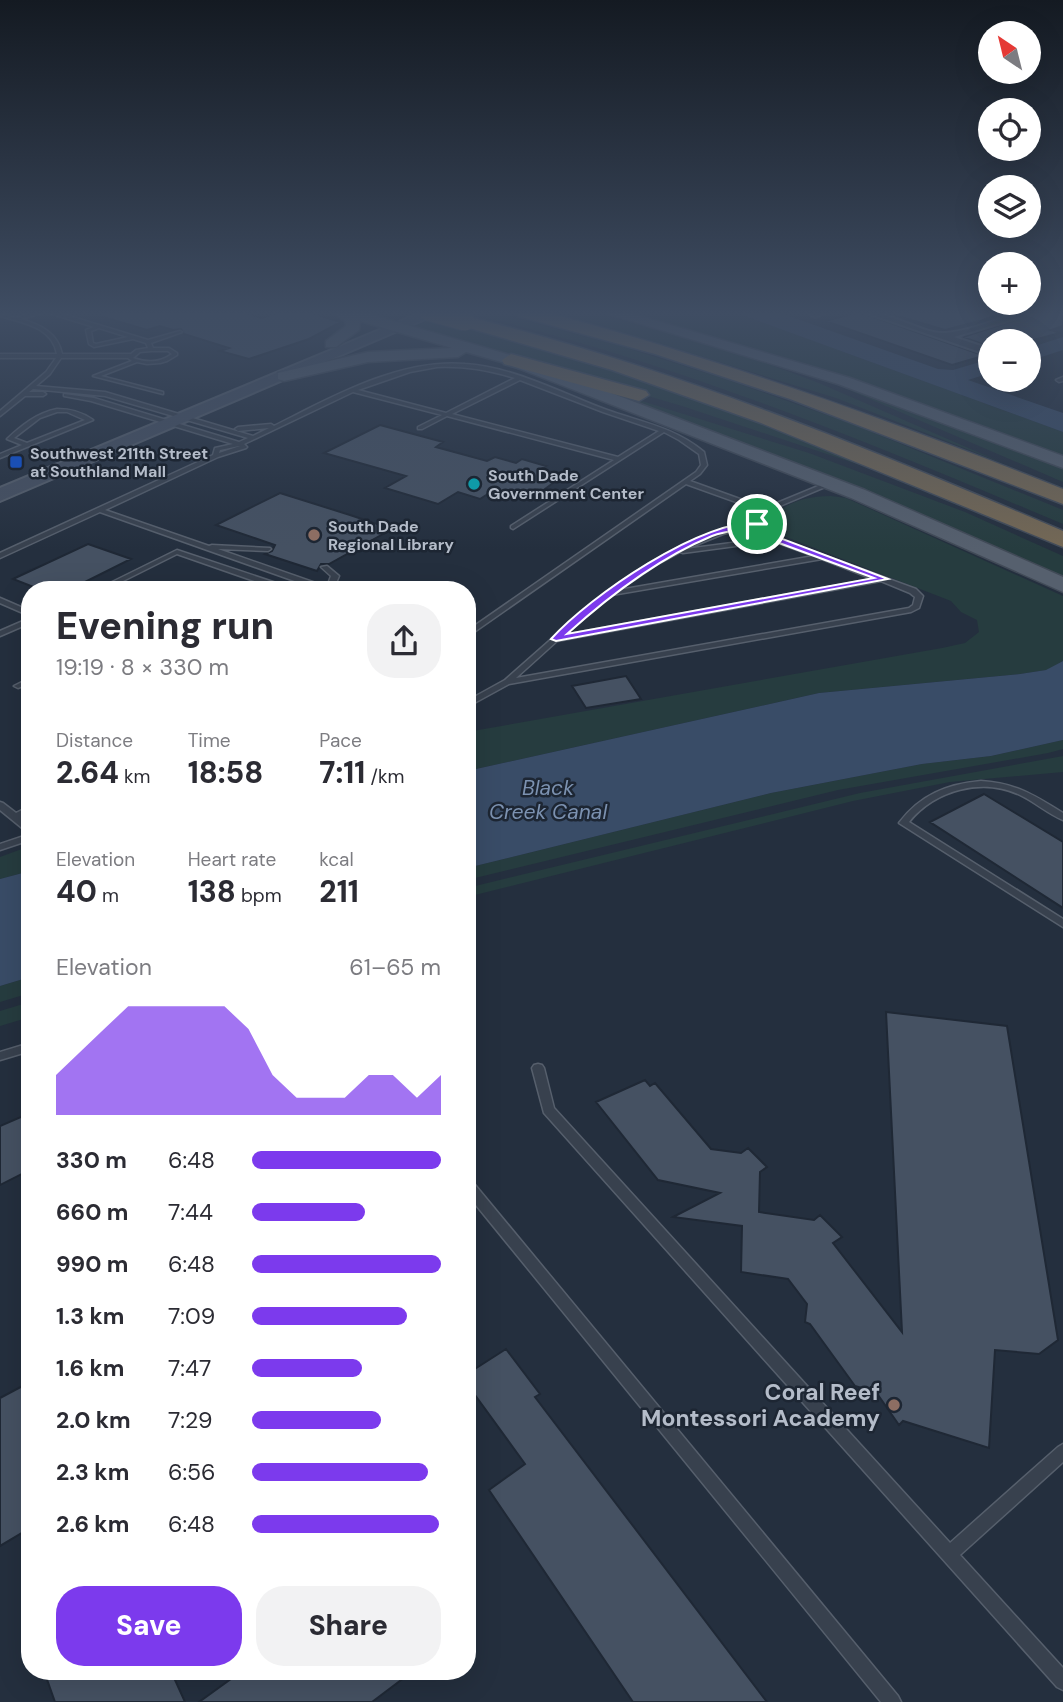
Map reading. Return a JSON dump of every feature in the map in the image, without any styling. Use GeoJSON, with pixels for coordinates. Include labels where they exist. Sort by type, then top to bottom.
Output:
{"type":"FeatureCollection","features":[{"type":"Feature","properties":{"kind":"highway"},"geometry":{"type":"LineString","coordinates":[[597,390],[737,425],[1063,542]]}},
{"type":"Feature","properties":{"kind":"highway"},"geometry":{"type":"LineString","coordinates":[[697,390],[827,439],[1063,542]]}},
{"type":"Feature","properties":{"kind":"highway"},"geometry":{"type":"LineString","coordinates":[[787,390],[878,422],[1063,497]]}},
{"type":"Feature","properties":{"kind":"highway"},"geometry":{"type":"LineString","coordinates":[[840,390],[1063,486]]}},
{"type":"Feature","properties":{"kind":"main road"},"geometry":{"type":"LineString","coordinates":[[0,495],[231,390]]}},
{"type":"Feature","properties":{"kind":"main road"},"geometry":{"type":"LineString","coordinates":[[0,479],[152,417],[176,416],[245,390]]}},
{"type":"Feature","properties":{"kind":"main road"},"geometry":{"type":"LineString","coordinates":[[584,390],[607,397]]}},
{"type":"Feature","properties":{"kind":"main road"},"geometry":{"type":"LineString","coordinates":[[585,390],[830,483],[1063,585]]}},
{"type":"Feature","properties":{"kind":"main road"},"geometry":{"type":"LineString","coordinates":[[869,390],[1063,462]]}},
{"type":"Feature","properties":{"kind":"lane"},"geometry":{"type":"LineString","coordinates":[[0,414],[28,390]]}},
{"type":"Feature","properties":{"kind":"lane"},"geometry":{"type":"LineString","coordinates":[[67,390],[105,394],[254,438]]}},
{"type":"Feature","properties":{"kind":"lane"},"geometry":{"type":"LineString","coordinates":[[148,390],[161,394]]}},
{"type":"Feature","properties":{"kind":"lane"},"geometry":{"type":"LineString","coordinates":[[420,428],[483,390]]}},
{"type":"Feature","properties":{"kind":"lane"},"geometry":{"type":"LineString","coordinates":[[476,629],[702,469],[704,457],[691,444],[562,390]]}},
{"type":"Feature","properties":{"kind":"lane"},"geometry":{"type":"LineString","coordinates":[[240,444],[355,391],[619,459]]}},
{"type":"Feature","properties":{"kind":"lane"},"geometry":{"type":"LineString","coordinates":[[24,394],[82,397],[152,417]]}},
{"type":"Feature","properties":{"kind":"lane"},"geometry":{"type":"LineString","coordinates":[[0,456],[90,420],[56,409],[35,416],[10,439],[27,445]]}},
{"type":"Feature","properties":{"kind":"lane"},"geometry":{"type":"LineString","coordinates":[[0,556],[216,456],[244,447],[176,416]]}},
{"type":"Feature","properties":{"kind":"lane"},"geometry":{"type":"LineString","coordinates":[[228,429],[286,423]]}},
{"type":"Feature","properties":{"kind":"lane"},"geometry":{"type":"LineString","coordinates":[[513,527],[661,432]]}},
{"type":"Feature","properties":{"kind":"lane"},"geometry":{"type":"LineString","coordinates":[[686,482],[765,510]]}},
{"type":"Feature","properties":{"kind":"lane"},"geometry":{"type":"LineString","coordinates":[[476,700],[507,682],[609,594],[672,553],[712,533],[757,524],[765,510],[830,483]]}},
{"type":"Feature","properties":{"kind":"lane"},"geometry":{"type":"LineString","coordinates":[[99,510],[302,581]]}},
{"type":"Feature","properties":{"kind":"lane"},"geometry":{"type":"LineString","coordinates":[[507,682],[911,610],[916,606],[919,596],[912,590],[774,539],[757,524]]}},
{"type":"Feature","properties":{"kind":"lane"},"geometry":{"type":"LineString","coordinates":[[672,553],[774,539]]}},
{"type":"Feature","properties":{"kind":"lane"},"geometry":{"type":"LineString","coordinates":[[204,547],[268,549]]}},
{"type":"Feature","properties":{"kind":"lane"},"geometry":{"type":"LineString","coordinates":[[117,581],[177,552],[262,581]]}},
{"type":"Feature","properties":{"kind":"lane"},"geometry":{"type":"LineString","coordinates":[[609,594],[825,557]]}},
{"type":"Feature","properties":{"kind":"lane"},"geometry":{"type":"LineString","coordinates":[[325,567],[335,576],[332,581]]}},
{"type":"Feature","properties":{"kind":"lane"},"geometry":{"type":"LineString","coordinates":[[556,639],[884,579]]}},
{"type":"Feature","properties":{"kind":"lane"},"geometry":{"type":"LineString","coordinates":[[0,600],[21,610]]}},
{"type":"Feature","properties":{"kind":"lane"},"geometry":{"type":"LineString","coordinates":[[0,634],[21,624]]}},
{"type":"Feature","properties":{"kind":"lane"},"geometry":{"type":"LineString","coordinates":[[1063,817],[1008,787],[971,786],[928,797],[913,809],[904,823],[1063,924]]}},
{"type":"Feature","properties":{"kind":"lane"},"geometry":{"type":"LineString","coordinates":[[0,805],[21,822]]}},
{"type":"Feature","properties":{"kind":"lane"},"geometry":{"type":"LineString","coordinates":[[16,817],[21,814]]}},
{"type":"Feature","properties":{"kind":"lane"},"geometry":{"type":"LineString","coordinates":[[0,847],[21,840]]}},
{"type":"Feature","properties":{"kind":"lane"},"geometry":{"type":"LineString","coordinates":[[0,1056],[21,1050]]}},
{"type":"Feature","properties":{"kind":"lane"},"geometry":{"type":"LineString","coordinates":[[538,1068],[548,1110],[951,1553],[1063,1681]]}},
{"type":"Feature","properties":{"kind":"lane"},"geometry":{"type":"LineString","coordinates":[[476,1195],[892,1702]]}},
{"type":"Feature","properties":{"kind":"lane"},"geometry":{"type":"LineString","coordinates":[[951,1553],[1063,1452]]}},
{"type":"Feature","properties":{"kind":"green space"},"geometry":{"type":"Polygon","coordinates":[[[599,390],[608,390],[809,453],[965,512],[1063,556],[1063,577],[599,390]]]}},
{"type":"Feature","properties":{"kind":"green space"},"geometry":{"type":"Polygon","coordinates":[[[629,390],[674,390],[868,464],[863,466],[629,390]]]}},
{"type":"Feature","properties":{"kind":"green space"},"geometry":{"type":"Polygon","coordinates":[[[726,390],[757,390],[852,424],[1063,510],[1063,524],[914,462],[726,390]]]}},
{"type":"Feature","properties":{"kind":"green space"},"geometry":{"type":"Polygon","coordinates":[[[811,390],[836,390],[1005,464],[811,390]]]}},
{"type":"Feature","properties":{"kind":"green space"},"geometry":{"type":"Polygon","coordinates":[[[850,390],[1063,465],[1063,482],[850,390]]]}},
{"type":"Feature","properties":{"kind":"green space"},"geometry":{"type":"Polygon","coordinates":[[[871,390],[949,390],[1063,432],[1063,458],[871,390]]]}},
{"type":"Feature","properties":{"kind":"green space"},"geometry":{"type":"Polygon","coordinates":[[[815,497],[846,498],[1063,596],[1063,661],[1047,670],[1020,674],[819,693],[476,769],[476,730],[942,648],[965,643],[979,632],[977,620],[961,612],[951,601],[786,537],[772,527],[772,517],[785,507],[815,497]]]}},
{"type":"Feature","properties":{"kind":"green space"},"geometry":{"type":"Polygon","coordinates":[[[1063,740],[1063,749],[1048,753],[838,790],[476,878],[476,866],[771,793],[922,764],[991,756],[1063,740]]]}},
{"type":"Feature","properties":{"kind":"green space"},"geometry":{"type":"Polygon","coordinates":[[[1063,756],[1063,772],[950,782],[853,801],[476,895],[476,886],[860,793],[1063,756]]]}},
{"type":"Feature","properties":{"kind":"green space"},"geometry":{"type":"Polygon","coordinates":[[[21,849],[21,873],[0,879],[0,857],[21,849]]]}},
{"type":"Feature","properties":{"kind":"green space"},"geometry":{"type":"Polygon","coordinates":[[[21,980],[21,996],[0,1002],[0,986],[21,980]]]}},
{"type":"Feature","properties":{"kind":"green space"},"geometry":{"type":"Polygon","coordinates":[[[21,1005],[21,1020],[0,1026],[0,1011],[21,1005]]]}},
{"type":"Feature","properties":{"kind":"water"},"geometry":{"type":"Polygon","coordinates":[[[949,390],[1003,392],[1063,413],[1063,432],[949,390]]]}},
{"type":"Feature","properties":{"kind":"water","name":"Black Creek Canal"},"geometry":{"type":"Polygon","coordinates":[[[1063,661],[1063,740],[991,756],[922,764],[771,793],[476,866],[476,769],[819,693],[1046,670],[1063,661]]]}},
{"type":"Feature","properties":{"kind":"water"},"geometry":{"type":"Polygon","coordinates":[[[21,873],[21,980],[0,986],[0,879],[21,873]]]}},
{"type":"Feature","properties":{"kind":"building"},"geometry":{"type":"Polygon","coordinates":[[[380,425],[443,442],[436,447],[487,461],[495,457],[516,463],[522,459],[546,466],[541,469],[564,475],[530,500],[494,490],[480,499],[458,492],[438,504],[385,488],[406,476],[324,453],[380,425]]]}},
{"type":"Feature","properties":{"kind":"building","name":"South Dade Regional Library"},"geometry":{"type":"Polygon","coordinates":[[[280,493],[392,529],[329,564],[321,564],[317,571],[265,554],[272,551],[275,545],[216,525],[280,493]]]}},
{"type":"Feature","properties":{"kind":"building"},"geometry":{"type":"Polygon","coordinates":[[[88,544],[131,559],[87,581],[21,582],[13,579],[88,544]]]}},
{"type":"Feature","properties":{"kind":"building"},"geometry":{"type":"Polygon","coordinates":[[[626,676],[641,699],[586,708],[572,686],[626,676]]]}},
{"type":"Feature","properties":{"kind":"building"},"geometry":{"type":"Polygon","coordinates":[[[984,794],[1063,842],[1063,908],[930,822],[984,794]]]}},
{"type":"Feature","properties":{"kind":"building"},"geometry":{"type":"Polygon","coordinates":[[[886,1012],[1007,1026],[1058,1340],[1039,1354],[995,1350],[989,1448],[903,1421],[899,1425],[876,1392],[855,1386],[810,1324],[805,1322],[807,1304],[788,1279],[741,1272],[742,1226],[673,1217],[720,1193],[658,1180],[596,1102],[645,1080],[650,1086],[655,1083],[711,1149],[741,1153],[748,1148],[767,1167],[760,1172],[759,1212],[814,1220],[820,1215],[842,1237],[833,1243],[902,1332],[886,1012]]]}},
{"type":"Feature","properties":{"kind":"building"},"geometry":{"type":"Polygon","coordinates":[[[21,1117],[21,1174],[0,1185],[0,1126],[21,1117]]]}},
{"type":"Feature","properties":{"kind":"building"},"geometry":{"type":"Polygon","coordinates":[[[506,1349],[540,1394],[535,1397],[767,1702],[633,1702],[489,1490],[525,1464],[476,1396],[476,1368],[506,1349]]]}},
{"type":"Feature","properties":{"kind":"building"},"geometry":{"type":"Polygon","coordinates":[[[21,1387],[21,1533],[0,1546],[0,1398],[21,1387]]]}},
{"type":"Feature","properties":{"kind":"building"},"geometry":{"type":"Polygon","coordinates":[[[47,1680],[175,1680],[185,1702],[55,1702],[47,1680]]]}},
{"type":"Feature","properties":{"kind":"building"},"geometry":{"type":"Polygon","coordinates":[[[230,1680],[401,1680],[372,1702],[199,1702],[230,1680]]]}},
{"type":"Feature","properties":{"kind":"place","name":"Southwest 211th Street at Southland Mall"},"geometry":{"type":"Point","coordinates":[16,462]}},
{"type":"Feature","properties":{"kind":"place","name":"South Dade Government Center"},"geometry":{"type":"Point","coordinates":[474,484]}},
{"type":"Feature","properties":{"kind":"place","name":"South Dade Regional Library"},"geometry":{"type":"Point","coordinates":[314,535]}},
{"type":"Feature","properties":{"kind":"place","name":"Coral Reef Montessori Academy"},"geometry":{"type":"Point","coordinates":[894,1405]}},
{"type":"Feature","properties":{"kind":"route"},"geometry":{"type":"LineString","coordinates":[[757,524],[774,539],[884,579],[556,639],[597,602],[672,553],[712,533],[757,524]]}}]}
